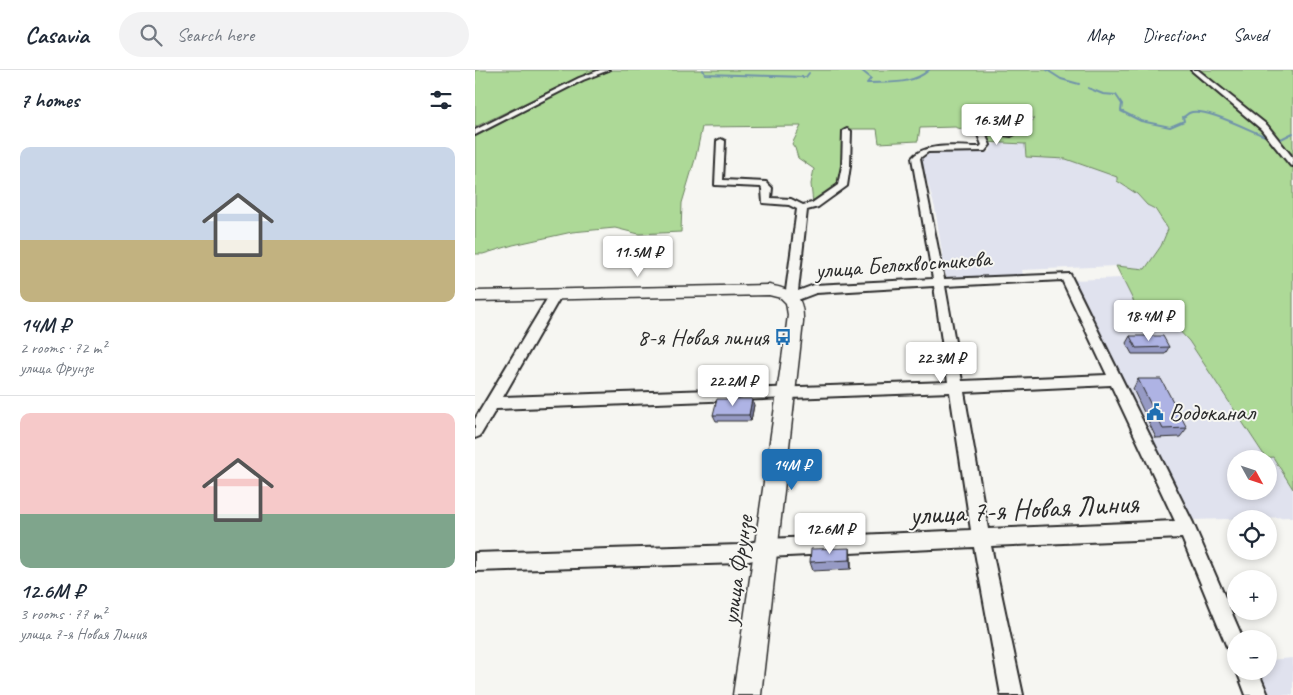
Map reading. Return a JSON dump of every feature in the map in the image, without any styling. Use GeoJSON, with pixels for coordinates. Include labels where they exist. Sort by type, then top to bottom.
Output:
{"type":"FeatureCollection","features":[{"type":"Feature","properties":{"kind":"main road","name":"улица Белохвостикова"},"geometry":{"type":"LineString","coordinates":[[475,296],[769,290],[782,292],[791,298]]}},
{"type":"Feature","properties":{"kind":"main road","name":"улица Фрунзе"},"geometry":{"type":"LineString","coordinates":[[747,695],[797,310],[791,298]]}},
{"type":"Feature","properties":{"kind":"street"},"geometry":{"type":"LineString","coordinates":[[475,133],[581,79],[606,70]]}},
{"type":"Feature","properties":{"kind":"street"},"geometry":{"type":"LineString","coordinates":[[1194,70],[1264,127],[1293,163]]}},
{"type":"Feature","properties":{"kind":"street"},"geometry":{"type":"LineString","coordinates":[[721,141],[718,182],[763,184],[767,188],[767,201],[791,202],[802,208],[815,205],[842,186],[847,130]]}},
{"type":"Feature","properties":{"kind":"street"},"geometry":{"type":"LineString","coordinates":[[1011,134],[990,130],[982,135],[986,145],[982,149],[927,150],[920,153],[916,158],[981,539],[1012,695]]}},
{"type":"Feature","properties":{"kind":"street","name":"улица Фрунзе"},"geometry":{"type":"LineString","coordinates":[[791,298],[802,208]]}},
{"type":"Feature","properties":{"kind":"street"},"geometry":{"type":"LineString","coordinates":[[1066,276],[1187,529],[1230,630]]}},
{"type":"Feature","properties":{"kind":"street","name":"улица Белохвостикова"},"geometry":{"type":"LineString","coordinates":[[791,298],[813,289],[1066,276]]}},
{"type":"Feature","properties":{"kind":"street"},"geometry":{"type":"LineString","coordinates":[[475,432],[556,294]]}},
{"type":"Feature","properties":{"kind":"street"},"geometry":{"type":"LineString","coordinates":[[492,403],[1117,380]]}},
{"type":"Feature","properties":{"kind":"street","name":"улица 7-я Новая Линия"},"geometry":{"type":"LineString","coordinates":[[475,562],[740,554],[767,548],[1187,529]]}},
{"type":"Feature","properties":{"kind":"street"},"geometry":{"type":"LineString","coordinates":[[1251,680],[1257,695]]}},
{"type":"Feature","properties":{"kind":"shaded area"},"geometry":{"type":"Polygon","coordinates":[[[992,144],[1025,144],[1025,156],[1066,159],[1117,177],[1117,181],[1137,194],[1147,205],[1154,209],[1168,229],[1161,246],[1145,269],[1116,266],[1022,270],[1023,275],[954,280],[946,278],[935,208],[920,157],[930,150],[990,152],[992,144]]]}},
{"type":"Feature","properties":{"kind":"shaded area"},"geometry":{"type":"Polygon","coordinates":[[[1122,278],[1135,304],[1159,309],[1189,341],[1261,450],[1227,450],[1227,500],[1277,500],[1277,463],[1293,489],[1293,517],[1277,517],[1277,510],[1227,510],[1227,519],[1192,520],[1072,280],[1122,278]]]}},
{"type":"Feature","properties":{"kind":"shaded area"},"geometry":{"type":"Polygon","coordinates":[[[1293,658],[1293,695],[1270,695],[1263,680],[1277,680],[1277,659],[1293,658]]]}},
{"type":"Feature","properties":{"kind":"green space"},"geometry":{"type":"Polygon","coordinates":[[[475,70],[599,70],[577,78],[475,127],[475,70]]]}},
{"type":"Feature","properties":{"kind":"green space"},"geometry":{"type":"Polygon","coordinates":[[[612,70],[1191,70],[1199,79],[1262,128],[1293,165],[1293,489],[1277,463],[1277,450],[1261,450],[1189,341],[1159,309],[1135,304],[1116,266],[1145,269],[1161,246],[1168,229],[1155,209],[1147,205],[1137,194],[1117,181],[1117,177],[1066,159],[1026,157],[1025,144],[983,142],[980,135],[955,127],[920,128],[918,141],[879,143],[877,129],[844,129],[843,161],[839,184],[813,204],[811,184],[814,169],[798,158],[792,144],[801,126],[702,127],[696,156],[682,203],[681,232],[639,234],[615,228],[572,232],[513,245],[483,254],[475,254],[475,137],[582,81],[612,70]],[[1016,111],[993,126],[1011,133],[1035,119],[1016,111]]]}},
{"type":"Feature","properties":{"kind":"green space"},"geometry":{"type":"Polygon","coordinates":[[[1198,70],[1293,70],[1293,154],[1282,147],[1267,128],[1198,70]]]}},
{"type":"Feature","properties":{"kind":"building"},"geometry":{"type":"Polygon","coordinates":[[[1130,336],[1163,336],[1169,347],[1136,348],[1130,336]]]}},
{"type":"Feature","properties":{"kind":"building"},"geometry":{"type":"Polygon","coordinates":[[[1138,379],[1161,379],[1187,428],[1163,429],[1138,379]]]}},
{"type":"Feature","properties":{"kind":"building"},"geometry":{"type":"Polygon","coordinates":[[[717,399],[752,399],[749,415],[713,415],[717,399]]]}},
{"type":"Feature","properties":{"kind":"building"},"geometry":{"type":"Polygon","coordinates":[[[850,548],[850,560],[810,562],[811,549],[850,548]]]}},
{"type":"Feature","properties":{"kind":"waterway"},"geometry":{"type":"LineString","coordinates":[[703,70],[705,74],[806,77],[809,73]]}},
{"type":"Feature","properties":{"kind":"waterway"},"geometry":{"type":"LineString","coordinates":[[861,70],[871,78],[867,83],[908,80],[922,75],[929,70]]}},
{"type":"Feature","properties":{"kind":"waterway"},"geometry":{"type":"LineString","coordinates":[[1047,70],[1061,79],[1079,84]]}},
{"type":"Feature","properties":{"kind":"waterway"},"geometry":{"type":"LineString","coordinates":[[1088,88],[1103,94],[1116,95],[1122,104],[1121,111],[1141,121],[1170,127],[1184,121],[1183,117],[1189,113],[1205,113],[1265,136]]}},
{"type":"Feature","properties":{"kind":"waterway"},"geometry":{"type":"LineString","coordinates":[[1279,140],[1293,133]]}},
{"type":"Feature","properties":{"kind":"place","name":"8-я Новая линия"},"geometry":{"type":"Point","coordinates":[783,337]}},
{"type":"Feature","properties":{"kind":"place","name":"Водоканал"},"geometry":{"type":"Point","coordinates":[1155,412]}}]}
